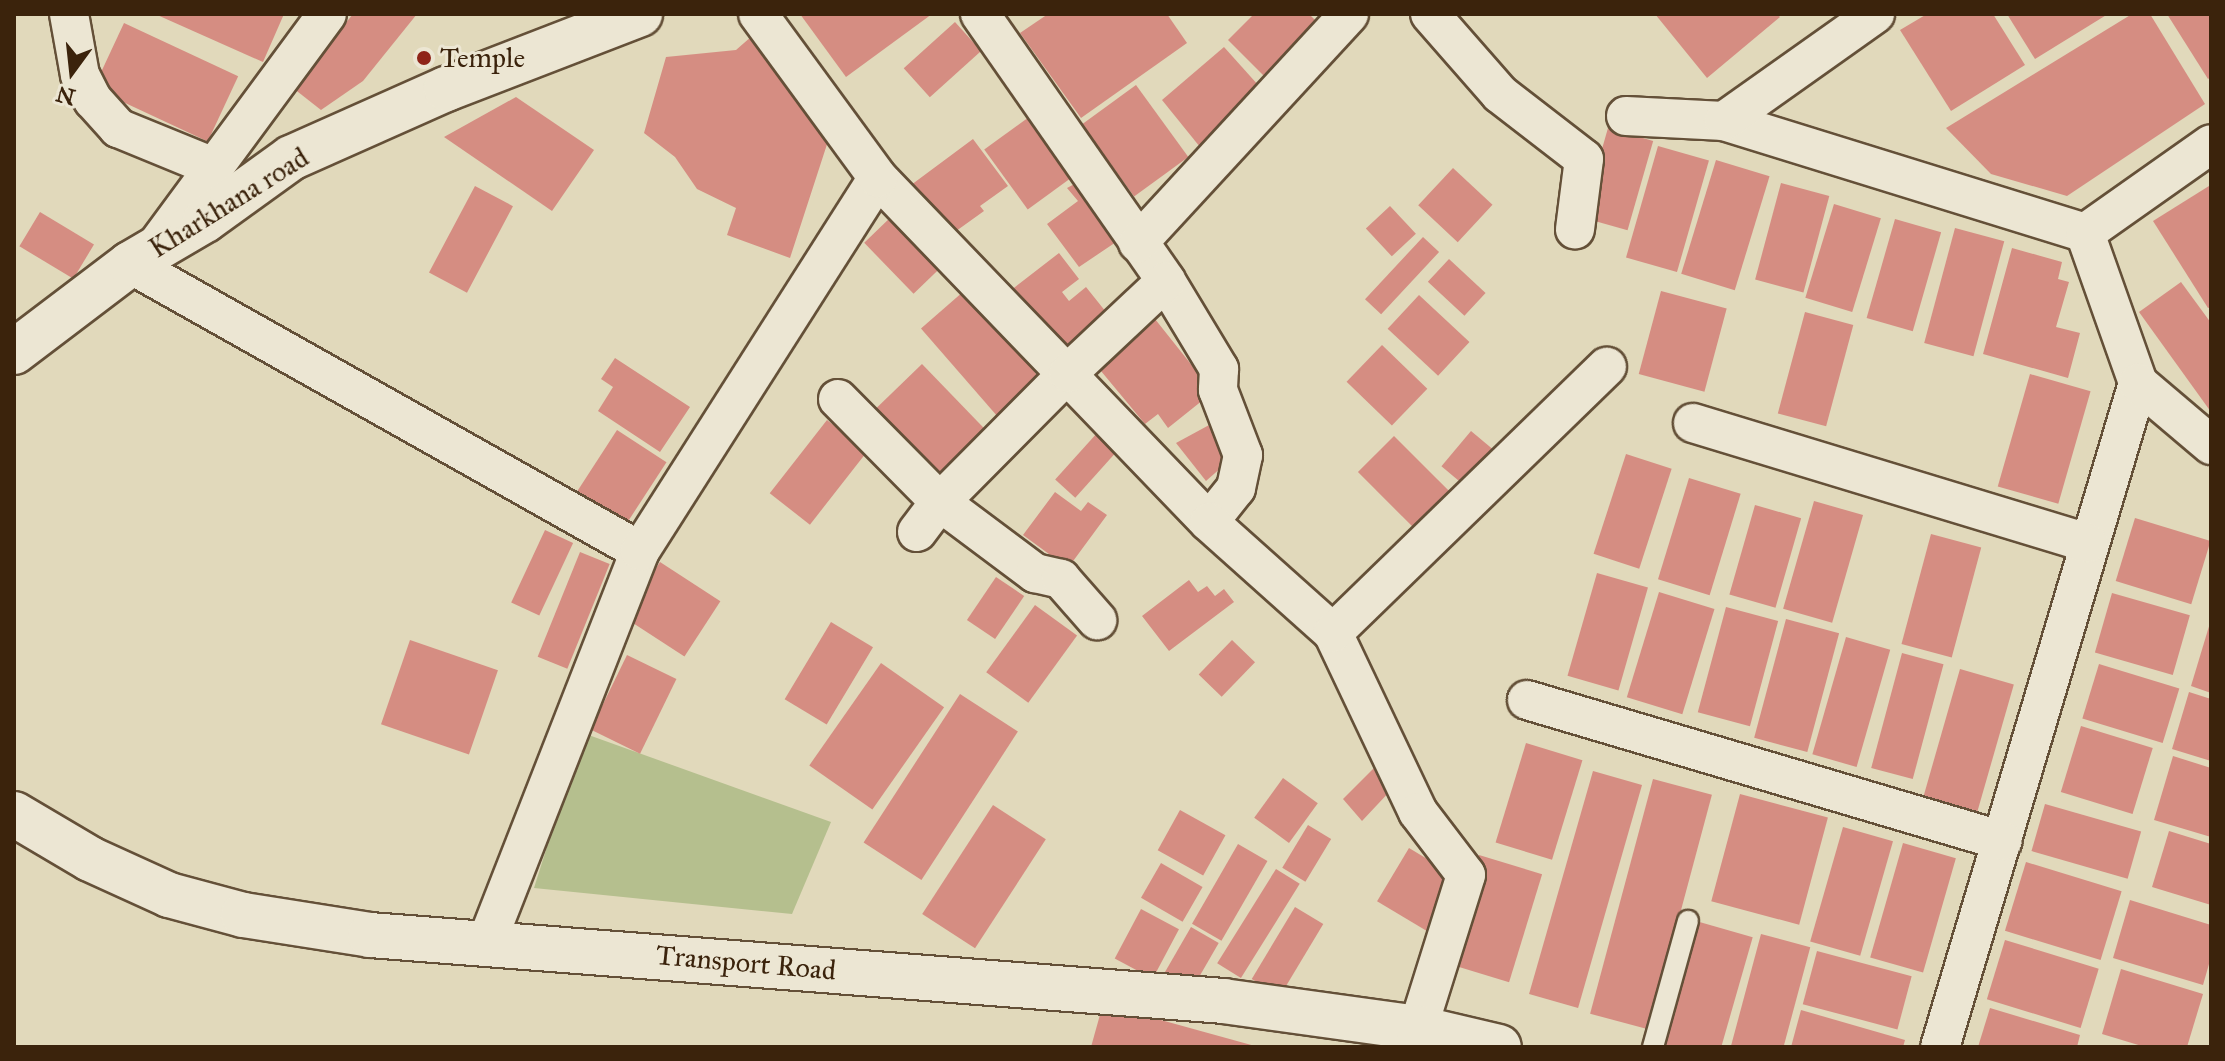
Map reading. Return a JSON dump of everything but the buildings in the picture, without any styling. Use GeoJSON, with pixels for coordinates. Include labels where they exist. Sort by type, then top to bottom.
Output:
{"type":"FeatureCollection","features":[{"type":"Feature","properties":{"kind":"street"},"geometry":{"type":"LineString","coordinates":[[69,14],[80,75],[118,128],[211,166]]}},
{"type":"Feature","properties":{"kind":"street"},"geometry":{"type":"LineString","coordinates":[[327,14],[141,257],[640,551]]}},
{"type":"Feature","properties":{"kind":"street","name":"Kharkhana road"},"geometry":{"type":"LineString","coordinates":[[14,352],[141,257],[291,158],[446,89],[640,14]]}},
{"type":"Feature","properties":{"kind":"street"},"geometry":{"type":"LineString","coordinates":[[758,14],[878,178],[1209,522],[1333,633],[1418,812],[1466,875],[1418,1028]]}},
{"type":"Feature","properties":{"kind":"street"},"geometry":{"type":"LineString","coordinates":[[980,14],[1166,281],[1219,369],[1218,390],[1243,455],[1236,488],[1209,522]]}},
{"type":"Feature","properties":{"kind":"street"},"geometry":{"type":"LineString","coordinates":[[1138,243],[1349,14]]}},
{"type":"Feature","properties":{"kind":"street"},"geometry":{"type":"LineString","coordinates":[[1430,14],[1500,94],[1584,159],[1575,229]]}},
{"type":"Feature","properties":{"kind":"street"},"geometry":{"type":"LineString","coordinates":[[1724,121],[1875,14]]}},
{"type":"Feature","properties":{"kind":"street"},"geometry":{"type":"LineString","coordinates":[[1626,116],[1724,121],[2085,233]]}},
{"type":"Feature","properties":{"kind":"street"},"geometry":{"type":"LineString","coordinates":[[2085,233],[2211,144]]}},
{"type":"Feature","properties":{"kind":"street"},"geometry":{"type":"LineString","coordinates":[[486,943],[640,551],[878,178]]}},
{"type":"Feature","properties":{"kind":"street"},"geometry":{"type":"LineString","coordinates":[[2085,233],[2138,383],[2211,445]]}},
{"type":"Feature","properties":{"kind":"street"},"geometry":{"type":"LineString","coordinates":[[917,532],[940,502],[1068,373],[1166,281]]}},
{"type":"Feature","properties":{"kind":"street"},"geometry":{"type":"LineString","coordinates":[[1333,633],[1607,367]]}},
{"type":"Feature","properties":{"kind":"street"},"geometry":{"type":"LineString","coordinates":[[1940,1047],[2138,383]]}},
{"type":"Feature","properties":{"kind":"street"},"geometry":{"type":"LineString","coordinates":[[838,399],[940,502],[1035,573],[1061,579],[1097,620]]}},
{"type":"Feature","properties":{"kind":"street"},"geometry":{"type":"LineString","coordinates":[[1693,423],[2088,543]]}},
{"type":"Feature","properties":{"kind":"street"},"geometry":{"type":"LineString","coordinates":[[1527,700],[2003,841]]}},
{"type":"Feature","properties":{"kind":"street","name":"Transport Road"},"geometry":{"type":"LineString","coordinates":[[14,814],[90,859],[169,895],[243,915],[370,935],[1223,1001],[1418,1028],[1499,1047]]}},
{"type":"Feature","properties":{"kind":"lane"},"geometry":{"type":"LineString","coordinates":[[1653,1047],[1688,921]]}},
{"type":"Feature","properties":{"kind":"green space"},"geometry":{"type":"Polygon","coordinates":[[[583,733],[831,822],[792,914],[534,888],[583,733]]]}},
{"type":"Feature","properties":{"kind":"place","name":"Temple"},"geometry":{"type":"Point","coordinates":[424,58]}}]}
